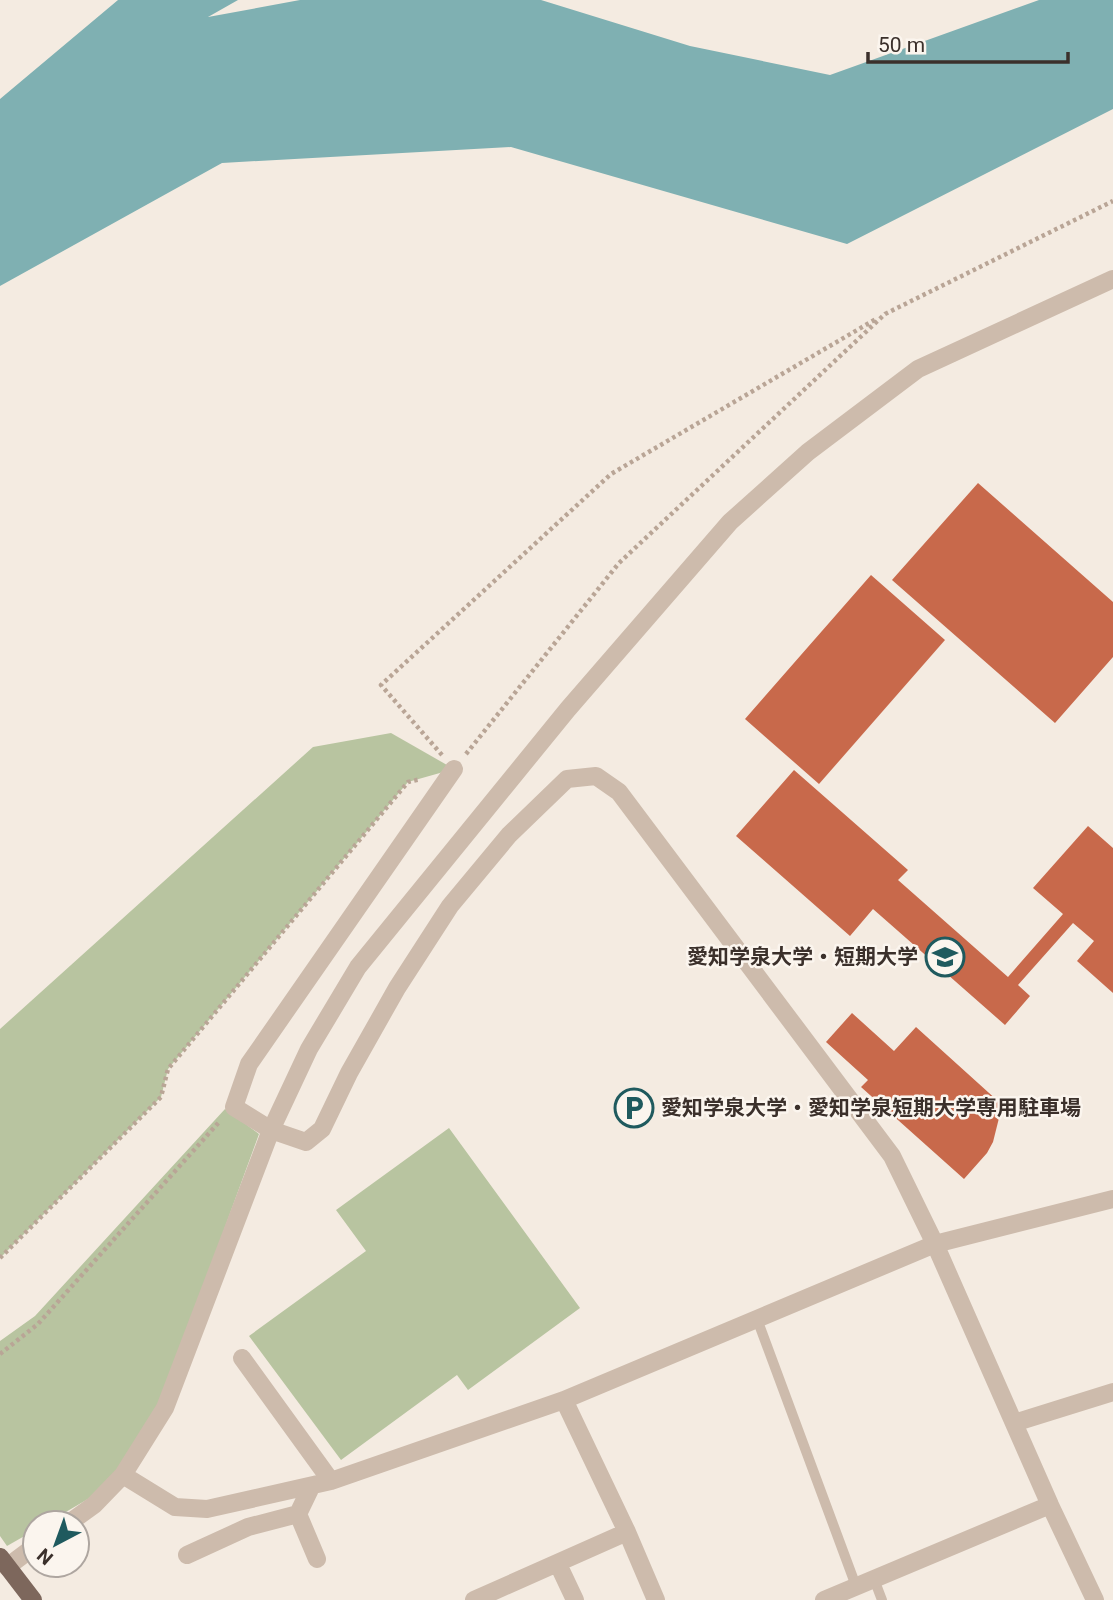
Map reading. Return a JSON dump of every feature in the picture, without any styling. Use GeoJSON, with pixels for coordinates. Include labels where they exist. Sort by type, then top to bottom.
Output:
{"type":"FeatureCollection","features":[{"type":"Feature","properties":{"kind":"main road"},"geometry":{"type":"LineString","coordinates":[[4,1562],[33,1600]]}},
{"type":"Feature","properties":{"kind":"street"},"geometry":{"type":"LineString","coordinates":[[88,1509],[123,1475],[165,1408],[271,1130],[309,1049],[358,967],[568,709],[730,522],[808,452],[918,369],[1113,279]]}},
{"type":"Feature","properties":{"kind":"street"},"geometry":{"type":"LineString","coordinates":[[454,769],[249,1064],[234,1107],[271,1130],[306,1142],[322,1129],[349,1073],[397,988],[450,906],[509,835],[567,779],[596,776],[619,792],[892,1156],[935,1244],[1050,1505],[1095,1600]]}},
{"type":"Feature","properties":{"kind":"street"},"geometry":{"type":"LineString","coordinates":[[123,1475],[175,1507],[206,1509],[331,1481],[564,1400],[935,1244],[1113,1199]]}},
{"type":"Feature","properties":{"kind":"street"},"geometry":{"type":"LineString","coordinates":[[242,1358],[331,1481]]}},
{"type":"Feature","properties":{"kind":"street"},"geometry":{"type":"LineString","coordinates":[[1014,1423],[1113,1392]]}},
{"type":"Feature","properties":{"kind":"street"},"geometry":{"type":"LineString","coordinates":[[564,1400],[656,1600]]}},
{"type":"Feature","properties":{"kind":"street"},"geometry":{"type":"LineString","coordinates":[[311,1486],[298,1514],[317,1559]]}},
{"type":"Feature","properties":{"kind":"street"},"geometry":{"type":"LineString","coordinates":[[824,1600],[1050,1505]]}},
{"type":"Feature","properties":{"kind":"street"},"geometry":{"type":"LineString","coordinates":[[187,1555],[248,1527],[298,1514]]}},
{"type":"Feature","properties":{"kind":"street"},"geometry":{"type":"LineString","coordinates":[[474,1600],[627,1532]]}},
{"type":"Feature","properties":{"kind":"street"},"geometry":{"type":"LineString","coordinates":[[4,1562],[21,1553]]}},
{"type":"Feature","properties":{"kind":"street"},"geometry":{"type":"LineString","coordinates":[[1077,1559],[1088,1600]]}},
{"type":"Feature","properties":{"kind":"street"},"geometry":{"type":"LineString","coordinates":[[558,1564],[575,1600]]}},
{"type":"Feature","properties":{"kind":"lane"},"geometry":{"type":"LineString","coordinates":[[757,1318],[856,1586]]}},
{"type":"Feature","properties":{"kind":"lane"},"geometry":{"type":"LineString","coordinates":[[874,1579],[882,1600]]}},
{"type":"Feature","properties":{"kind":"path"},"geometry":{"type":"LineString","coordinates":[[454,769],[381,685],[611,474],[885,314],[1113,201]]}},
{"type":"Feature","properties":{"kind":"path"},"geometry":{"type":"LineString","coordinates":[[0,1258],[161,1097],[168,1069],[408,782],[454,769],[619,563],[885,314]]}},
{"type":"Feature","properties":{"kind":"path"},"geometry":{"type":"LineString","coordinates":[[0,1354],[38,1324],[234,1107]]}},
{"type":"Feature","properties":{"kind":"green space"},"geometry":{"type":"Polygon","coordinates":[[[391,733],[454,769],[408,782],[168,1069],[161,1097],[0,1258],[0,1029],[313,747],[391,733]]]}},
{"type":"Feature","properties":{"kind":"green space"},"geometry":{"type":"Polygon","coordinates":[[[225,1109],[259,1134],[160,1405],[118,1471],[88,1499],[71,1509],[21,1509],[21,1538],[7,1546],[0,1536],[0,1341],[35,1316],[225,1109]]]}},
{"type":"Feature","properties":{"kind":"green space"},"geometry":{"type":"Polygon","coordinates":[[[449,1128],[580,1308],[468,1390],[457,1375],[341,1460],[249,1336],[366,1251],[336,1210],[449,1128]]]}},
{"type":"Feature","properties":{"kind":"water"},"geometry":{"type":"Polygon","coordinates":[[[118,0],[238,0],[208,17],[300,0],[541,0],[690,46],[830,75],[1039,0],[1113,0],[1113,109],[847,244],[511,147],[222,163],[0,286],[0,99],[118,0]]]}},
{"type":"Feature","properties":{"kind":"building"},"geometry":{"type":"Polygon","coordinates":[[[978,483],[1113,602],[1113,657],[1055,723],[892,580],[978,483]]]}},
{"type":"Feature","properties":{"kind":"building"},"geometry":{"type":"Polygon","coordinates":[[[871,575],[945,640],[819,784],[745,719],[871,575]]]}},
{"type":"Feature","properties":{"kind":"building"},"geometry":{"type":"Polygon","coordinates":[[[794,770],[908,870],[898,880],[1008,977],[1063,914],[1033,888],[1088,826],[1113,848],[1113,993],[1077,961],[1094,941],[1073,923],[1018,985],[1030,996],[1005,1025],[873,909],[850,936],[736,836],[794,770]]]}},
{"type":"Feature","properties":{"kind":"building"},"geometry":{"type":"Polygon","coordinates":[[[852,1013],[894,1051],[916,1027],[999,1102],[1000,1114],[993,1142],[964,1179],[861,1087],[868,1080],[826,1042],[852,1013]]]}},
{"type":"Feature","properties":{"kind":"place","name":"愛知学泉大学・短期大学"},"geometry":{"type":"Point","coordinates":[945,957]}},
{"type":"Feature","properties":{"kind":"place","name":"愛知学泉大学・愛知学泉短期大学専用駐車場"},"geometry":{"type":"Point","coordinates":[634,1108]}}]}
